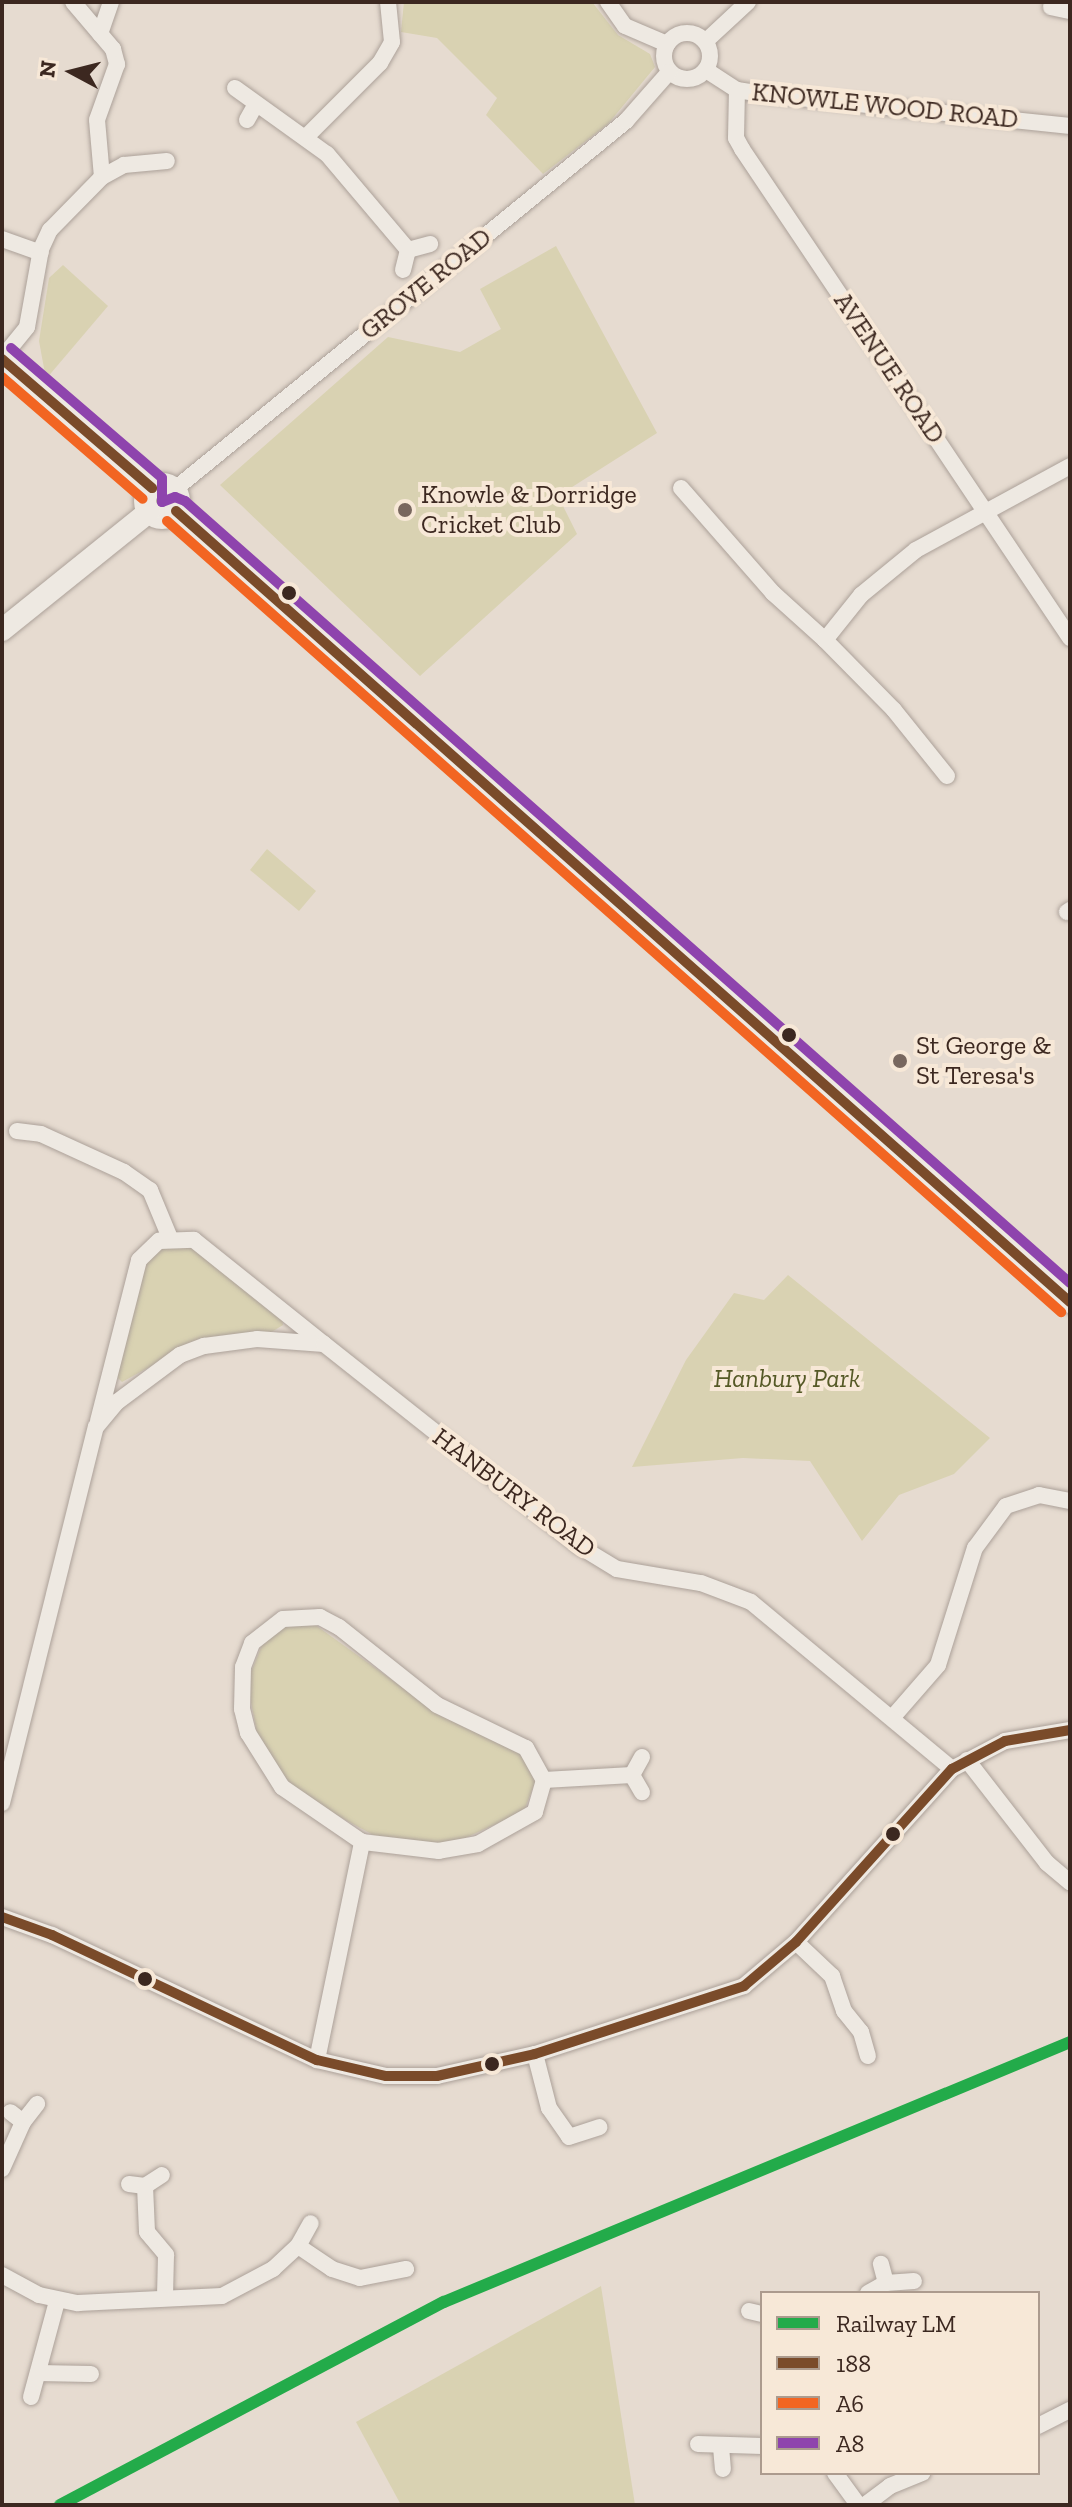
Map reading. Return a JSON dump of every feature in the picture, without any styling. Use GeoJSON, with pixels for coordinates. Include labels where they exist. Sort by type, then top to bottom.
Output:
{"type":"FeatureCollection","features":[{"type":"Feature","properties":{"kind":"main road"},"geometry":{"type":"LineString","coordinates":[[2,358],[152,488]]}},
{"type":"Feature","properties":{"kind":"main road"},"geometry":{"type":"LineString","coordinates":[[175,500],[163,518],[149,512],[145,499],[152,488],[162,484],[175,500],[1070,1302]]}},
{"type":"Feature","properties":{"kind":"main road"},"geometry":{"type":"LineString","coordinates":[[2,630],[149,512]]}},
{"type":"Feature","properties":{"kind":"street"},"geometry":{"type":"LineString","coordinates":[[73,2],[100,34],[117,64],[97,120],[102,177]]}},
{"type":"Feature","properties":{"kind":"street"},"geometry":{"type":"LineString","coordinates":[[100,34],[111,2]]}},
{"type":"Feature","properties":{"kind":"street"},"geometry":{"type":"LineString","coordinates":[[306,137],[380,63],[392,42],[388,2]]}},
{"type":"Feature","properties":{"kind":"street"},"geometry":{"type":"LineString","coordinates":[[608,2],[625,26],[667,44]]}},
{"type":"Feature","properties":{"kind":"street"},"geometry":{"type":"LineString","coordinates":[[667,44],[664,61],[669,72],[691,80],[706,70],[707,40],[748,2]]}},
{"type":"Feature","properties":{"kind":"street"},"geometry":{"type":"LineString","coordinates":[[1051,7],[1070,11]]}},
{"type":"Feature","properties":{"kind":"street"},"geometry":{"type":"LineString","coordinates":[[667,44],[687,33],[707,40]]}},
{"type":"Feature","properties":{"kind":"street","name":"KNOWLE WOOD ROAD"},"geometry":{"type":"LineString","coordinates":[[706,70],[737,90],[1070,126]]}},
{"type":"Feature","properties":{"kind":"street","name":"GROVE ROAD"},"geometry":{"type":"LineString","coordinates":[[175,500],[626,121],[669,72]]}},
{"type":"Feature","properties":{"kind":"street"},"geometry":{"type":"LineString","coordinates":[[235,88],[327,154],[408,250]]}},
{"type":"Feature","properties":{"kind":"street","name":"AVENUE ROAD"},"geometry":{"type":"LineString","coordinates":[[737,90],[736,138],[742,149],[1070,638]]}},
{"type":"Feature","properties":{"kind":"street"},"geometry":{"type":"LineString","coordinates":[[247,120],[256,104]]}},
{"type":"Feature","properties":{"kind":"street"},"geometry":{"type":"LineString","coordinates":[[2,358],[27,327],[41,253],[50,230],[102,177],[124,165],[167,161]]}},
{"type":"Feature","properties":{"kind":"street"},"geometry":{"type":"LineString","coordinates":[[2,239],[41,253]]}},
{"type":"Feature","properties":{"kind":"street"},"geometry":{"type":"LineString","coordinates":[[408,250],[430,244]]}},
{"type":"Feature","properties":{"kind":"street"},"geometry":{"type":"LineString","coordinates":[[403,270],[408,250]]}},
{"type":"Feature","properties":{"kind":"street"},"geometry":{"type":"LineString","coordinates":[[825,640],[861,595],[916,550],[1070,466]]}},
{"type":"Feature","properties":{"kind":"street"},"geometry":{"type":"LineString","coordinates":[[681,488],[773,593],[894,710],[947,776]]}},
{"type":"Feature","properties":{"kind":"street"},"geometry":{"type":"LineString","coordinates":[[2,1803],[139,1260],[148,1248],[170,1238],[150,1190],[124,1172],[41,1134],[17,1131]]}},
{"type":"Feature","properties":{"kind":"street","name":"HANBURY ROAD"},"geometry":{"type":"LineString","coordinates":[[170,1238],[194,1240],[592,1555],[626,1572],[701,1583],[751,1602],[952,1769]]}},
{"type":"Feature","properties":{"kind":"street"},"geometry":{"type":"LineString","coordinates":[[96,1427],[161,1366],[204,1346],[257,1339],[324,1344]]}},
{"type":"Feature","properties":{"kind":"street"},"geometry":{"type":"LineString","coordinates":[[892,1718],[938,1665],[975,1548],[1006,1506],[1039,1495],[1070,1501]]}},
{"type":"Feature","properties":{"kind":"street"},"geometry":{"type":"LineString","coordinates":[[320,1617],[339,1627],[437,1705],[526,1748],[544,1780],[535,1812],[478,1844],[439,1851],[362,1842],[282,1787],[248,1733],[241,1700],[243,1667],[252,1643],[283,1619],[320,1617]]}},
{"type":"Feature","properties":{"kind":"street"},"geometry":{"type":"LineString","coordinates":[[2,1917],[52,1935],[317,2060],[413,2078],[535,2054],[744,1986],[796,1942],[952,1769],[1005,1741],[1070,1730]]}},
{"type":"Feature","properties":{"kind":"street"},"geometry":{"type":"LineString","coordinates":[[632,1775],[642,1757]]}},
{"type":"Feature","properties":{"kind":"street"},"geometry":{"type":"LineString","coordinates":[[967,1760],[1047,1863],[1070,1882]]}},
{"type":"Feature","properties":{"kind":"street"},"geometry":{"type":"LineString","coordinates":[[544,1780],[632,1775]]}},
{"type":"Feature","properties":{"kind":"street"},"geometry":{"type":"LineString","coordinates":[[632,1775],[642,1792]]}},
{"type":"Feature","properties":{"kind":"street"},"geometry":{"type":"LineString","coordinates":[[317,2060],[362,1842]]}},
{"type":"Feature","properties":{"kind":"street"},"geometry":{"type":"LineString","coordinates":[[796,1942],[832,1976],[844,2011],[861,2032],[868,2056]]}},
{"type":"Feature","properties":{"kind":"street"},"geometry":{"type":"LineString","coordinates":[[535,2054],[549,2108],[569,2137],[599,2127]]}},
{"type":"Feature","properties":{"kind":"street"},"geometry":{"type":"LineString","coordinates":[[2,2169],[17,2117],[37,2104]]}},
{"type":"Feature","properties":{"kind":"street"},"geometry":{"type":"LineString","coordinates":[[162,2175],[137,2185],[147,2232],[166,2255],[165,2297]]}},
{"type":"Feature","properties":{"kind":"street"},"geometry":{"type":"LineString","coordinates":[[2,2275],[57,2301],[165,2297],[196,2300],[232,2292],[273,2269],[298,2246],[311,2223]]}},
{"type":"Feature","properties":{"kind":"street"},"geometry":{"type":"LineString","coordinates":[[298,2246],[332,2269],[360,2278],[406,2269]]}},
{"type":"Feature","properties":{"kind":"street"},"geometry":{"type":"LineString","coordinates":[[881,2264],[886,2283]]}},
{"type":"Feature","properties":{"kind":"street"},"geometry":{"type":"LineString","coordinates":[[872,2291],[886,2283],[914,2281]]}},
{"type":"Feature","properties":{"kind":"street"},"geometry":{"type":"LineString","coordinates":[[31,2397],[57,2301]]}},
{"type":"Feature","properties":{"kind":"street"},"geometry":{"type":"LineString","coordinates":[[38,2373],[91,2374]]}},
{"type":"Feature","properties":{"kind":"street"},"geometry":{"type":"LineString","coordinates":[[1040,2425],[1070,2410]]}},
{"type":"Feature","properties":{"kind":"street"},"geometry":{"type":"LineString","coordinates":[[698,2444],[760,2446]]}},
{"type":"Feature","properties":{"kind":"street"},"geometry":{"type":"LineString","coordinates":[[721,2447],[723,2469]]}},
{"type":"Feature","properties":{"kind":"street"},"geometry":{"type":"LineString","coordinates":[[836,2475],[858,2505]]}},
{"type":"Feature","properties":{"kind":"street"},"geometry":{"type":"LineString","coordinates":[[865,2505],[890,2486],[918,2475]]}},
{"type":"Feature","properties":{"kind":"green space"},"geometry":{"type":"Polygon","coordinates":[[[404,2],[592,2],[618,35],[650,54],[655,67],[608,124],[543,174],[486,115],[497,98],[437,38],[401,32],[404,2]]]}},
{"type":"Feature","properties":{"kind":"green space","name":"Knowle & Dorridge Cricket Club"},"geometry":{"type":"Polygon","coordinates":[[[556,246],[657,433],[558,496],[577,534],[420,676],[220,485],[388,337],[460,352],[501,329],[480,289],[556,246]]]}},
{"type":"Feature","properties":{"kind":"green space"},"geometry":{"type":"Polygon","coordinates":[[[63,265],[108,306],[46,379],[39,341],[49,278],[63,265]]]}},
{"type":"Feature","properties":{"kind":"green space"},"geometry":{"type":"Polygon","coordinates":[[[267,849],[316,891],[299,911],[250,870],[267,849]]]}},
{"type":"Feature","properties":{"kind":"green space"},"geometry":{"type":"Polygon","coordinates":[[[190,1244],[282,1318],[283,1325],[270,1333],[190,1345],[122,1382],[116,1376],[142,1266],[160,1246],[190,1244]]]}},
{"type":"Feature","properties":{"kind":"green space","name":"Hanbury Park"},"geometry":{"type":"Polygon","coordinates":[[[788,1275],[990,1438],[954,1474],[899,1495],[862,1541],[810,1461],[743,1458],[632,1467],[686,1360],[734,1293],[764,1300],[788,1275]]]}},
{"type":"Feature","properties":{"kind":"green space"},"geometry":{"type":"Polygon","coordinates":[[[314,1624],[445,1718],[519,1750],[536,1780],[524,1811],[461,1840],[425,1845],[377,1837],[303,1797],[275,1766],[257,1733],[247,1682],[266,1635],[286,1627],[314,1624]]]}},
{"type":"Feature","properties":{"kind":"green space"},"geometry":{"type":"Polygon","coordinates":[[[601,2286],[635,2505],[401,2505],[356,2422],[601,2286]]]}},
{"type":"Feature","properties":{"kind":"rail line","name":"LM"},"geometry":{"type":"LineString","coordinates":[[60,2505],[444,2302],[1070,2042]]}},
{"type":"Feature","properties":{"kind":"transit line","name":"A8"},"geometry":{"type":"LineString","coordinates":[[11,348],[162,478],[162,502],[175,497],[185,501],[1070,1283]]}},
{"type":"Feature","properties":{"kind":"transit line","name":"188"},"geometry":{"type":"LineString","coordinates":[[2,359],[152,488]]}},
{"type":"Feature","properties":{"kind":"transit line","name":"A6"},"geometry":{"type":"LineString","coordinates":[[2,377],[143,499]]}},
{"type":"Feature","properties":{"kind":"transit line","name":"188"},"geometry":{"type":"LineString","coordinates":[[176,511],[1070,1302]]}},
{"type":"Feature","properties":{"kind":"transit line","name":"A6"},"geometry":{"type":"LineString","coordinates":[[167,521],[1061,1312]]}},
{"type":"Feature","properties":{"kind":"transit line","name":"188"},"geometry":{"type":"LineString","coordinates":[[2,1917],[52,1935],[317,2060],[386,2076],[437,2076],[535,2054],[744,1986],[796,1942],[952,1769],[1005,1741],[1070,1730]]}},
{"type":"Feature","properties":{"kind":"place","name":"Knowle & Dorridge Cricket Club"},"geometry":{"type":"Point","coordinates":[405,510]}},
{"type":"Feature","properties":{"kind":"place","name":"St George & St Teresa's"},"geometry":{"type":"Point","coordinates":[900,1061]}}]}
